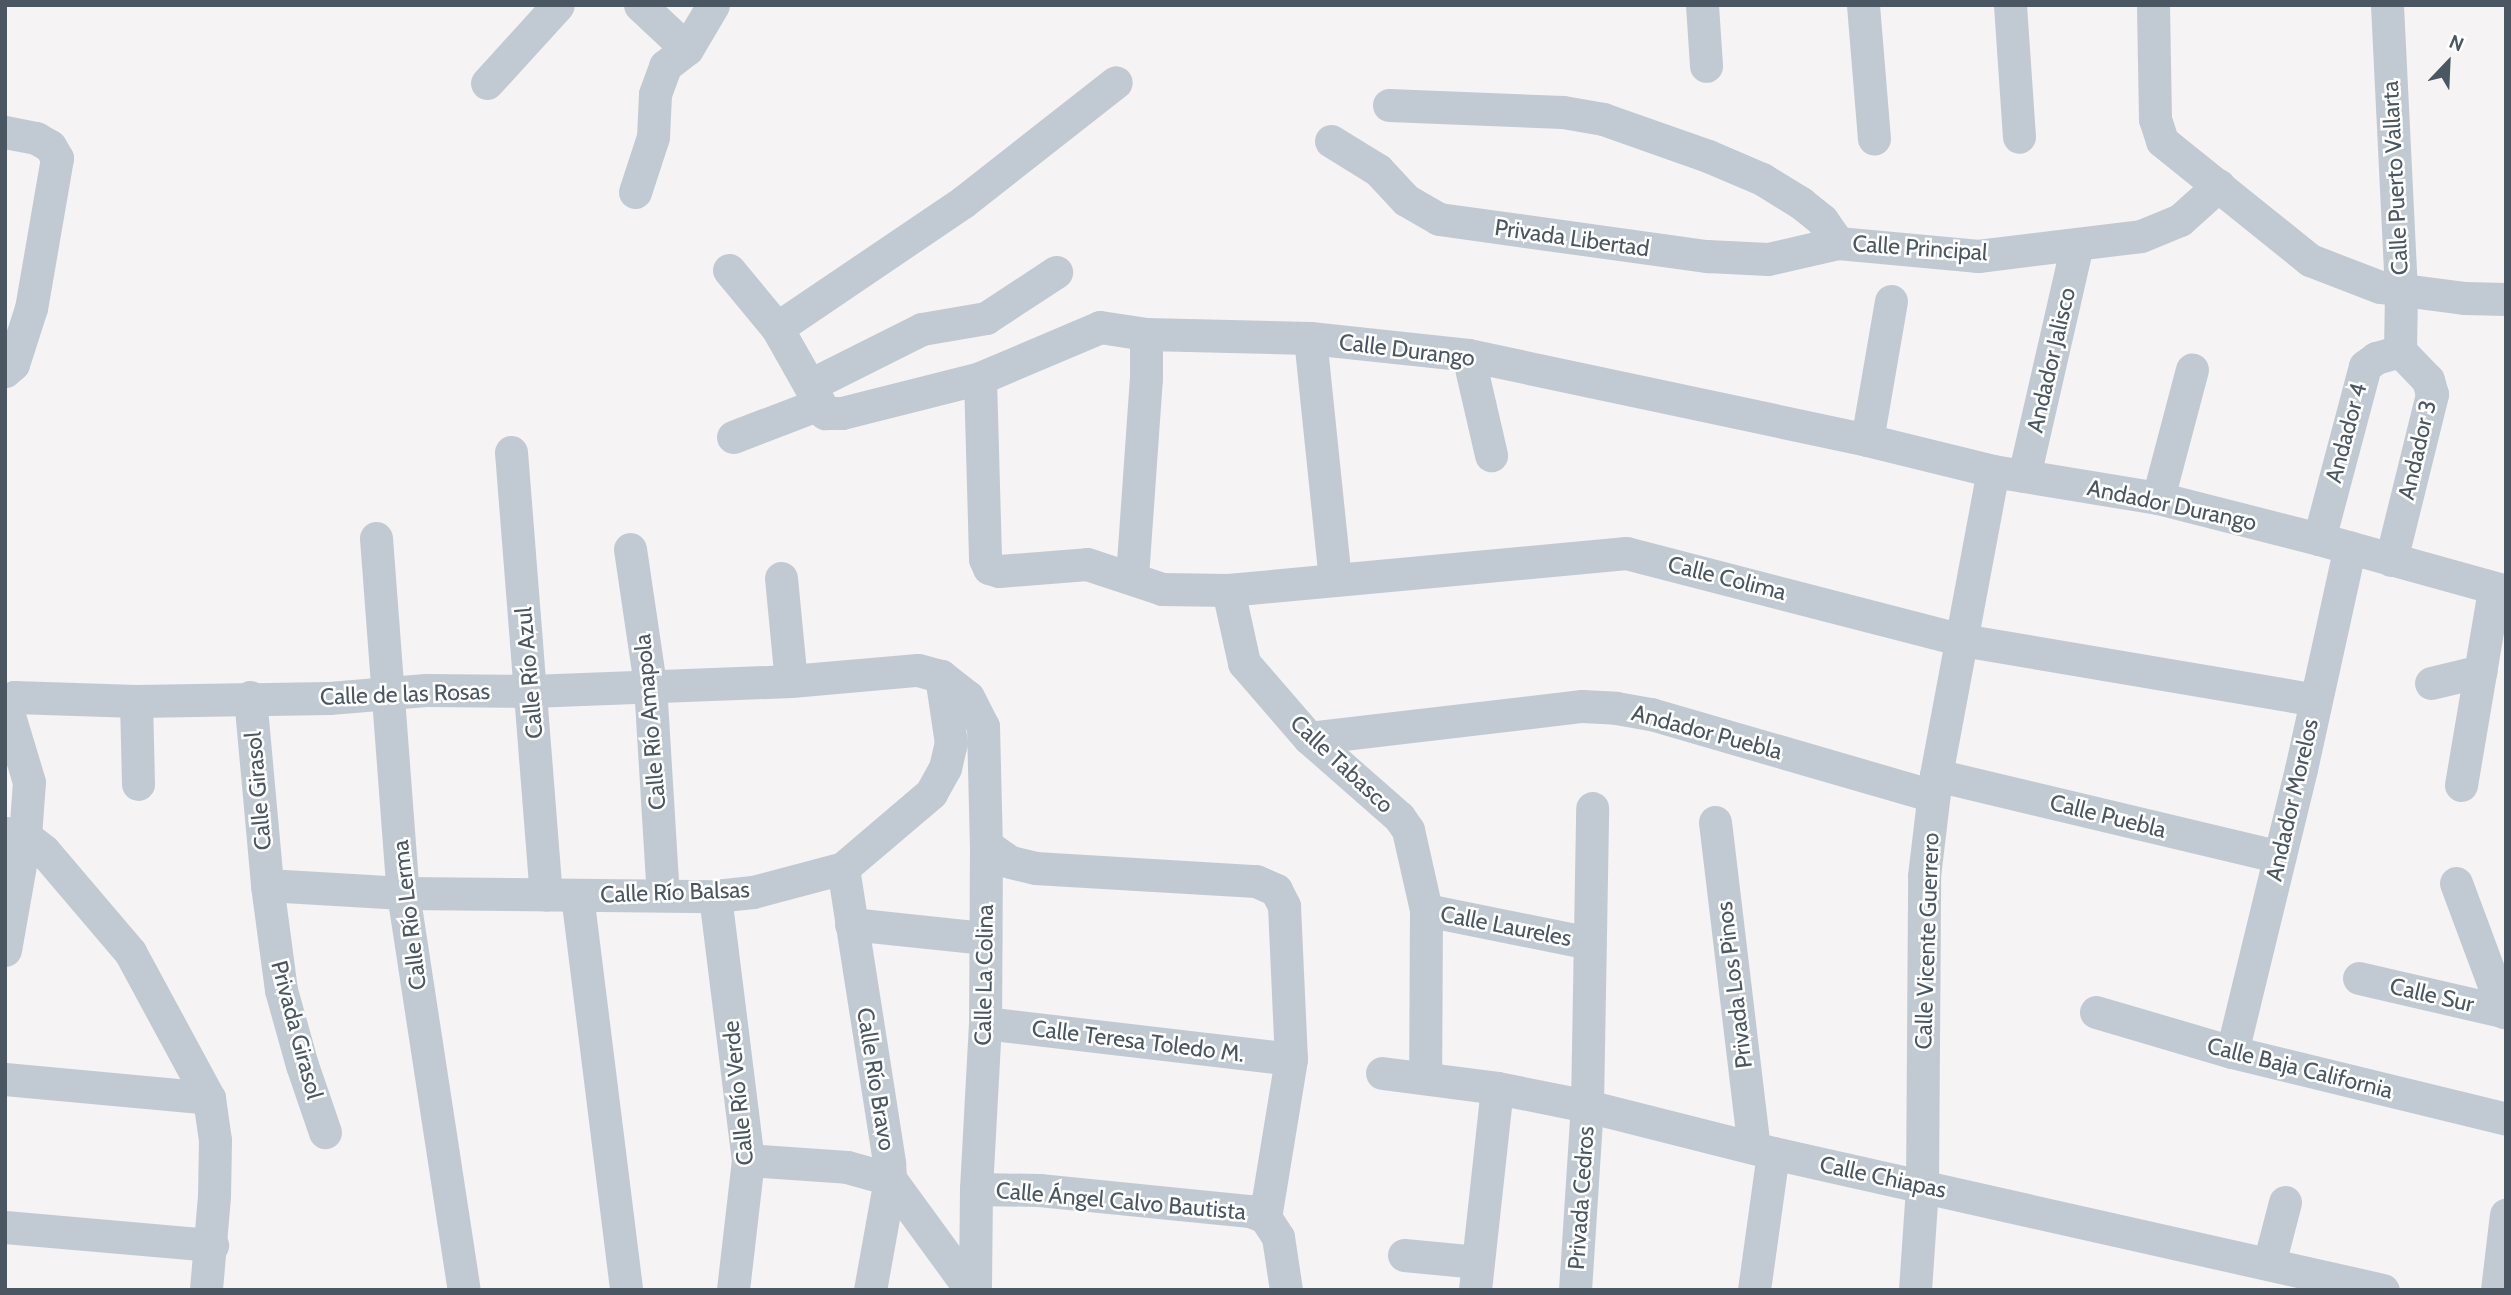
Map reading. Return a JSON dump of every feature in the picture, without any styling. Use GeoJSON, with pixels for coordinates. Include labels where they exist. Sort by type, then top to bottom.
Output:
{"type":"FeatureCollection","features":[{"type":"Feature","properties":{"kind":"street"},"geometry":{"type":"LineString","coordinates":[[487,83],[558,5]]}},
{"type":"Feature","properties":{"kind":"street"},"geometry":{"type":"LineString","coordinates":[[639,5],[687,49]]}},
{"type":"Feature","properties":{"kind":"street"},"geometry":{"type":"LineString","coordinates":[[635,192],[653,137],[655,94],[664,66],[687,49],[713,5]]}},
{"type":"Feature","properties":{"kind":"street"},"geometry":{"type":"LineString","coordinates":[[1702,5],[1706,66]]}},
{"type":"Feature","properties":{"kind":"street"},"geometry":{"type":"LineString","coordinates":[[1863,5],[1874,139]]}},
{"type":"Feature","properties":{"kind":"street"},"geometry":{"type":"LineString","coordinates":[[2010,5],[2019,137]]}},
{"type":"Feature","properties":{"kind":"street"},"geometry":{"type":"LineString","coordinates":[[2153,5],[2157,132],[2162,141],[2310,260],[2379,287],[2465,298],[2506,299]]}},
{"type":"Feature","properties":{"kind":"street","name":"Calle Puerto Vallarta"},"geometry":{"type":"LineString","coordinates":[[2387,5],[2401,290],[2400,351]]}},
{"type":"Feature","properties":{"kind":"street"},"geometry":{"type":"LineString","coordinates":[[777,328],[964,202],[1116,82]]}},
{"type":"Feature","properties":{"kind":"street","name":"Calle Principal"},"geometry":{"type":"LineString","coordinates":[[1389,105],[1563,112],[1603,119],[1707,156],[1762,179],[1801,203],[1822,220],[1838,243],[1978,256],[2141,236],[2180,220],[2218,185]]}},
{"type":"Feature","properties":{"kind":"street"},"geometry":{"type":"LineString","coordinates":[[5,132],[36,138],[50,146],[57,158],[31,308],[13,364],[5,371]]}},
{"type":"Feature","properties":{"kind":"street","name":"Privada Libertad"},"geometry":{"type":"LineString","coordinates":[[1331,141],[1378,170],[1406,200],[1439,219],[1707,256],[1768,259],[1838,243]]}},
{"type":"Feature","properties":{"kind":"street","name":"Andador Jalisco"},"geometry":{"type":"LineString","coordinates":[[2009,473],[2077,244]]}},
{"type":"Feature","properties":{"kind":"street"},"geometry":{"type":"LineString","coordinates":[[729,270],[777,328],[818,401]]}},
{"type":"Feature","properties":{"kind":"street"},"geometry":{"type":"LineString","coordinates":[[733,437],[818,401],[922,329],[986,318],[1056,272]]}},
{"type":"Feature","properties":{"kind":"street"},"geometry":{"type":"LineString","coordinates":[[1867,440],[1891,301]]}},
{"type":"Feature","properties":{"kind":"street","name":"Calle Durango"},"geometry":{"type":"LineString","coordinates":[[818,401],[842,413],[980,378],[1100,327],[1146,334],[1310,338],[1468,355],[2009,473]]}},
{"type":"Feature","properties":{"kind":"street"},"geometry":{"type":"LineString","coordinates":[[1132,577],[1146,379],[1146,334]]}},
{"type":"Feature","properties":{"kind":"street"},"geometry":{"type":"LineString","coordinates":[[1310,338],[1335,580]]}},
{"type":"Feature","properties":{"kind":"street","name":"Andador 4"},"geometry":{"type":"LineString","coordinates":[[2334,543],[2365,366],[2376,358],[2400,351]]}},
{"type":"Feature","properties":{"kind":"street","name":"Andador 3"},"geometry":{"type":"LineString","coordinates":[[2391,560],[2432,394],[2428,380],[2400,351]]}},
{"type":"Feature","properties":{"kind":"street"},"geometry":{"type":"LineString","coordinates":[[1468,355],[1491,455]]}},
{"type":"Feature","properties":{"kind":"street"},"geometry":{"type":"LineString","coordinates":[[2158,498],[2192,369]]}},
{"type":"Feature","properties":{"kind":"street","name":"Calle Colima"},"geometry":{"type":"LineString","coordinates":[[980,378],[985,559],[989,568],[999,571],[1087,564],[1162,589],[1228,590],[1626,553],[1962,640],[2315,700]]}},
{"type":"Feature","properties":{"kind":"street","name":"Calle Río Azul"},"geometry":{"type":"LineString","coordinates":[[511,452],[531,691],[561,895],[626,1290]]}},
{"type":"Feature","properties":{"kind":"street","name":"Andador Durango"},"geometry":{"type":"LineString","coordinates":[[2009,473],[2158,498],[2334,543],[2500,590]]}},
{"type":"Feature","properties":{"kind":"street","name":"Calle Vicente Guerrero"},"geometry":{"type":"LineString","coordinates":[[1915,1290],[1922,1186],[1924,876],[1935,785],[1962,640],[2009,473]]}},
{"type":"Feature","properties":{"kind":"street","name":"Calle Río Lerma"},"geometry":{"type":"LineString","coordinates":[[376,538],[390,693],[403,893],[464,1290]]}},
{"type":"Feature","properties":{"kind":"street","name":"Andador Morelos"},"geometry":{"type":"LineString","coordinates":[[2232,1052],[2315,700],[2334,543]]}},
{"type":"Feature","properties":{"kind":"street","name":"Calle Río Amapola"},"geometry":{"type":"LineString","coordinates":[[631,549],[650,685],[663,895]]}},
{"type":"Feature","properties":{"kind":"street"},"geometry":{"type":"LineString","coordinates":[[781,578],[791,681]]}},
{"type":"Feature","properties":{"kind":"street","name":"Calle Tabasco"},"geometry":{"type":"LineString","coordinates":[[1228,590],[1244,663],[1309,738],[1403,824],[1412,846],[1426,910],[1425,1078]]}},
{"type":"Feature","properties":{"kind":"street"},"geometry":{"type":"LineString","coordinates":[[2461,785],[2481,671],[2500,590]]}},
{"type":"Feature","properties":{"kind":"street","name":"Calle de las Rosas"},"geometry":{"type":"LineString","coordinates":[[15,835],[29,782],[6,706],[14,697],[136,701],[250,697],[329,698],[390,693],[531,691],[791,681],[918,670],[941,676]]}},
{"type":"Feature","properties":{"kind":"street"},"geometry":{"type":"LineString","coordinates":[[2431,683],[2481,671]]}},
{"type":"Feature","properties":{"kind":"street","name":"Calle La Colina"},"geometry":{"type":"LineString","coordinates":[[941,676],[968,698],[983,726],[986,845],[985,1023],[973,1290]]}},
{"type":"Feature","properties":{"kind":"street","name":"Calle Río Balsas"},"geometry":{"type":"LineString","coordinates":[[267,885],[403,893],[715,896],[753,892],[843,868],[931,793],[945,768],[951,743],[941,676]]}},
{"type":"Feature","properties":{"kind":"street","name":"Calle Girasol"},"geometry":{"type":"LineString","coordinates":[[250,697],[267,885]]}},
{"type":"Feature","properties":{"kind":"street"},"geometry":{"type":"LineString","coordinates":[[136,701],[138,784]]}},
{"type":"Feature","properties":{"kind":"street","name":"Andador Puebla"},"geometry":{"type":"LineString","coordinates":[[1309,738],[1582,706],[1616,708],[1651,714],[1935,785]]}},
{"type":"Feature","properties":{"kind":"street","name":"Calle Puebla"},"geometry":{"type":"LineString","coordinates":[[1935,785],[2279,858]]}},
{"type":"Feature","properties":{"kind":"street"},"geometry":{"type":"LineString","coordinates":[[1590,943],[1592,808]]}},
{"type":"Feature","properties":{"kind":"street","name":"Privada Los Pinos"},"geometry":{"type":"LineString","coordinates":[[1715,822],[1763,1151],[1755,1290]]}},
{"type":"Feature","properties":{"kind":"street"},"geometry":{"type":"LineString","coordinates":[[5,950],[15,835],[44,851],[130,951],[209,1098],[215,1140],[212,1245],[206,1290]]}},
{"type":"Feature","properties":{"kind":"street"},"geometry":{"type":"LineString","coordinates":[[986,845],[1010,862],[1035,868],[1256,881],[1276,890],[1284,906],[1291,1059],[1265,1217],[1278,1237],[1286,1290]]}},
{"type":"Feature","properties":{"kind":"street","name":"Calle Río Bravo"},"geometry":{"type":"LineString","coordinates":[[843,868],[890,1179],[870,1290]]}},
{"type":"Feature","properties":{"kind":"street"},"geometry":{"type":"LineString","coordinates":[[2456,883],[2505,1012]]}},
{"type":"Feature","properties":{"kind":"street","name":"Privada Girasol"},"geometry":{"type":"LineString","coordinates":[[267,885],[281,990],[302,1065],[325,1132]]}},
{"type":"Feature","properties":{"kind":"street","name":"Calle Río Verde"},"geometry":{"type":"LineString","coordinates":[[715,896],[748,1160],[733,1290]]}},
{"type":"Feature","properties":{"kind":"street","name":"Calle Laureles"},"geometry":{"type":"LineString","coordinates":[[1426,910],[1590,943],[1587,1107]]}},
{"type":"Feature","properties":{"kind":"street"},"geometry":{"type":"LineString","coordinates":[[851,924],[985,938]]}},
{"type":"Feature","properties":{"kind":"street","name":"Calle Sur"},"geometry":{"type":"LineString","coordinates":[[2359,978],[2505,1012]]}},
{"type":"Feature","properties":{"kind":"street","name":"Calle Baja California"},"geometry":{"type":"LineString","coordinates":[[2096,1012],[2232,1052],[2506,1119]]}},
{"type":"Feature","properties":{"kind":"street","name":"Calle Teresa Toledo M."},"geometry":{"type":"LineString","coordinates":[[985,1023],[1291,1059]]}},
{"type":"Feature","properties":{"kind":"street","name":"Calle Chiapas"},"geometry":{"type":"LineString","coordinates":[[1382,1073],[1497,1088],[1587,1107],[1763,1151],[2383,1290]]}},
{"type":"Feature","properties":{"kind":"street"},"geometry":{"type":"LineString","coordinates":[[5,1079],[209,1098]]}},
{"type":"Feature","properties":{"kind":"street"},"geometry":{"type":"LineString","coordinates":[[1404,1255],[1477,1276],[1497,1088]]}},
{"type":"Feature","properties":{"kind":"street","name":"Privada Cedros"},"geometry":{"type":"LineString","coordinates":[[1575,1290],[1587,1107]]}},
{"type":"Feature","properties":{"kind":"street"},"geometry":{"type":"LineString","coordinates":[[748,1160],[847,1167],[890,1179]]}},
{"type":"Feature","properties":{"kind":"street","name":"Calle La Colina"},"geometry":{"type":"LineString","coordinates":[[890,1179],[973,1290]]}},
{"type":"Feature","properties":{"kind":"street","name":"Calle Ángel Calvo Bautista"},"geometry":{"type":"LineString","coordinates":[[976,1189],[1052,1191],[1250,1211],[1265,1217]]}},
{"type":"Feature","properties":{"kind":"street"},"geometry":{"type":"LineString","coordinates":[[2269,1264],[2285,1202]]}},
{"type":"Feature","properties":{"kind":"street"},"geometry":{"type":"LineString","coordinates":[[2497,1290],[2506,1215]]}},
{"type":"Feature","properties":{"kind":"street"},"geometry":{"type":"LineString","coordinates":[[5,1227],[212,1245]]}}]}
